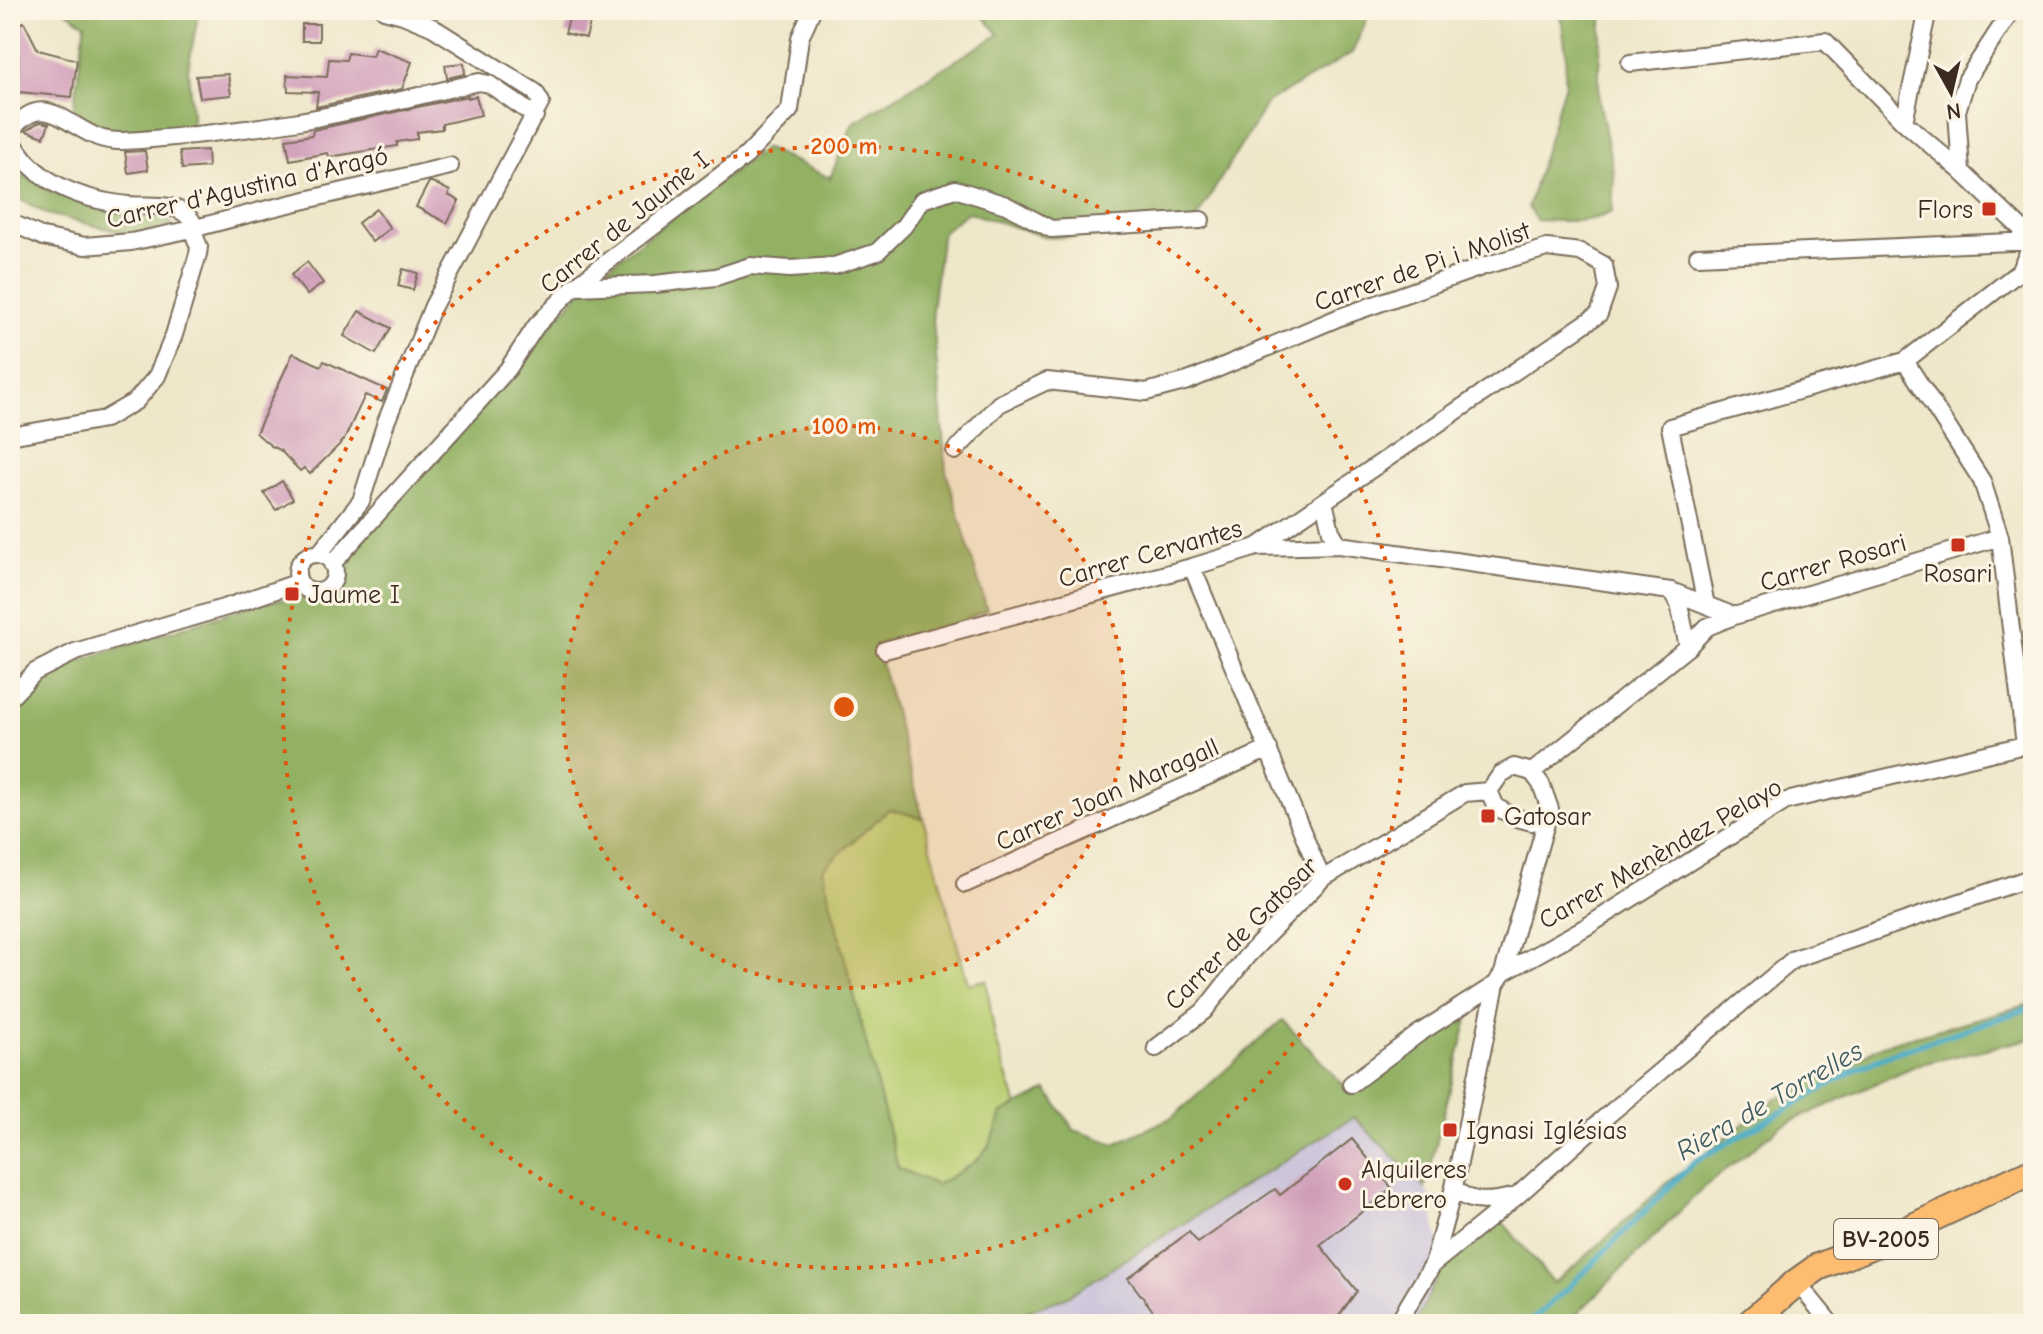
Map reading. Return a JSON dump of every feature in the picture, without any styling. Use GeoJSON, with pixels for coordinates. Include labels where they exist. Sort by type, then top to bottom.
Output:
{"type":"FeatureCollection","features":[{"type":"Feature","properties":{"kind":"main road","name":"BV-2005"},"geometry":{"type":"LineString","coordinates":[[1749,1324],[1818,1267],[1883,1241],[2033,1171]]}},
{"type":"Feature","properties":{"kind":"street"},"geometry":{"type":"LineString","coordinates":[[326,559],[361,501],[386,422],[433,306],[538,109],[535,92],[432,27],[384,10]]}},
{"type":"Feature","properties":{"kind":"street","name":"Carrer de Jaume I"},"geometry":{"type":"LineString","coordinates":[[326,559],[508,369],[536,326],[574,287],[746,156],[790,110],[800,38],[812,10]]}},
{"type":"Feature","properties":{"kind":"street"},"geometry":{"type":"LineString","coordinates":[[1904,122],[1928,10]]}},
{"type":"Feature","properties":{"kind":"street"},"geometry":{"type":"LineString","coordinates":[[1961,171],[1957,111],[1967,79],[2012,10]]}},
{"type":"Feature","properties":{"kind":"street"},"geometry":{"type":"LineString","coordinates":[[1630,63],[1825,41],[1904,122],[1961,171],[2033,241]]}},
{"type":"Feature","properties":{"kind":"street"},"geometry":{"type":"LineString","coordinates":[[10,436],[105,419],[136,401],[157,376],[174,335],[199,247],[192,221],[177,209],[126,205],[83,196],[54,183],[33,167],[10,134],[29,113],[49,110],[93,135],[127,141],[304,120],[479,82],[538,109]]}},
{"type":"Feature","properties":{"kind":"street","name":"Carrer d'Agustina d'Aragó"},"geometry":{"type":"LineString","coordinates":[[10,222],[43,237],[85,246],[131,242],[450,166]]}},
{"type":"Feature","properties":{"kind":"street"},"geometry":{"type":"LineString","coordinates":[[574,287],[655,284],[716,277],[750,266],[790,269],[834,266],[877,252],[904,226],[922,200],[955,189],[1006,205],[1051,229],[1201,220]]}},
{"type":"Feature","properties":{"kind":"street"},"geometry":{"type":"LineString","coordinates":[[1698,256],[2033,241]]}},
{"type":"Feature","properties":{"kind":"street"},"geometry":{"type":"LineString","coordinates":[[1706,605],[1670,427],[1905,361],[2019,272],[2033,241]]}},
{"type":"Feature","properties":{"kind":"street","name":"Carrer de Pi i Molist"},"geometry":{"type":"LineString","coordinates":[[955,451],[999,404],[1047,381],[1146,392],[1188,381],[1340,317],[1484,266],[1547,248],[1580,252],[1604,265],[1608,288],[1599,314],[1257,547]]}},
{"type":"Feature","properties":{"kind":"street"},"geometry":{"type":"LineString","coordinates":[[1905,361],[1982,481],[2000,537],[2029,744]]}},
{"type":"Feature","properties":{"kind":"street"},"geometry":{"type":"LineString","coordinates":[[1324,502],[1331,531],[1339,545]]}},
{"type":"Feature","properties":{"kind":"street","name":"Carrer Rosari"},"geometry":{"type":"LineString","coordinates":[[1688,647],[1707,627],[1734,616],[2000,537]]}},
{"type":"Feature","properties":{"kind":"street","name":"Carrer Cervantes"},"geometry":{"type":"LineString","coordinates":[[885,650],[1257,547],[1339,545],[1671,591],[1734,616]]}},
{"type":"Feature","properties":{"kind":"street","name":"Carrer de Jaume I"},"geometry":{"type":"LineString","coordinates":[[309,555],[326,559],[335,571],[334,578],[321,591],[305,589],[299,582],[297,572],[300,563],[309,555]]}},
{"type":"Feature","properties":{"kind":"street"},"geometry":{"type":"LineString","coordinates":[[1192,567],[1322,879]]}},
{"type":"Feature","properties":{"kind":"street","name":"Carrer de Jaume I"},"geometry":{"type":"LineString","coordinates":[[10,698],[35,672],[75,652],[299,582]]}},
{"type":"Feature","properties":{"kind":"street"},"geometry":{"type":"LineString","coordinates":[[1671,591],[1679,604],[1688,647]]}},
{"type":"Feature","properties":{"kind":"street","name":"Carrer de Gatosar"},"geometry":{"type":"LineString","coordinates":[[1156,1048],[1204,1011],[1247,956],[1322,879],[1465,793],[1489,791],[1501,774],[1514,767],[1532,772],[1688,647]]}},
{"type":"Feature","properties":{"kind":"street","name":"Carrer Menèndez Pelayo"},"geometry":{"type":"LineString","coordinates":[[1351,1084],[1500,978],[1786,801],[2029,744]]}},
{"type":"Feature","properties":{"kind":"street","name":"Carrer Joan Maragall"},"geometry":{"type":"LineString","coordinates":[[965,884],[1269,749]]}},
{"type":"Feature","properties":{"kind":"street"},"geometry":{"type":"LineString","coordinates":[[1397,1324],[1433,1264],[1454,1187],[1500,978],[1550,809],[1541,784],[1532,772]]}},
{"type":"Feature","properties":{"kind":"street"},"geometry":{"type":"LineString","coordinates":[[1489,791],[1496,807],[1517,818],[1532,822],[1547,817]]}},
{"type":"Feature","properties":{"kind":"street"},"geometry":{"type":"LineString","coordinates":[[1433,1264],[1794,959],[2033,877]]}},
{"type":"Feature","properties":{"kind":"street"},"geometry":{"type":"LineString","coordinates":[[1454,1187],[1460,1194],[1487,1203],[1517,1196]]}},
{"type":"Feature","properties":{"kind":"street"},"geometry":{"type":"LineString","coordinates":[[1797,1282],[1831,1324]]}},
{"type":"Feature","properties":{"kind":"shaded area"},"geometry":{"type":"Polygon","coordinates":[[[1354,1117],[1430,1196],[1443,1266],[1415,1324],[993,1324],[1066,1297],[1354,1117]]]}},
{"type":"Feature","properties":{"kind":"green space"},"geometry":{"type":"Polygon","coordinates":[[[64,10],[199,10],[188,69],[193,126],[109,133],[73,114],[85,24],[64,10]]]}},
{"type":"Feature","properties":{"kind":"green space"},"geometry":{"type":"Polygon","coordinates":[[[977,10],[1371,10],[1352,53],[1267,103],[1190,229],[1049,238],[968,212],[942,232],[932,309],[946,471],[987,610],[880,659],[923,818],[889,809],[822,869],[898,1168],[936,1185],[979,1158],[991,1141],[1002,1113],[1047,1090],[1074,1130],[1115,1144],[1173,1117],[1282,1020],[1352,1094],[1469,1015],[1425,1188],[1354,1117],[1066,1297],[993,1324],[10,1324],[10,716],[36,687],[63,666],[253,605],[291,598],[324,598],[338,583],[348,555],[415,483],[573,300],[605,269],[765,148],[830,178],[853,123],[999,34],[977,10]]]}},
{"type":"Feature","properties":{"kind":"green space"},"geometry":{"type":"Polygon","coordinates":[[[1557,10],[1603,10],[1599,99],[1614,176],[1612,212],[1584,220],[1536,220],[1528,207],[1565,83],[1566,53],[1557,10]]]}},
{"type":"Feature","properties":{"kind":"green space"},"geometry":{"type":"Polygon","coordinates":[[[24,175],[72,199],[110,210],[168,218],[172,225],[132,235],[47,214],[10,194],[10,187],[24,175]]]}},
{"type":"Feature","properties":{"kind":"green space"},"geometry":{"type":"Polygon","coordinates":[[[889,809],[923,818],[968,984],[986,980],[995,1037],[1017,1106],[1002,1113],[991,1141],[979,1158],[936,1185],[898,1168],[822,869],[889,809]]]}},
{"type":"Feature","properties":{"kind":"green space"},"geometry":{"type":"Polygon","coordinates":[[[2033,1003],[2033,1038],[1917,1065],[1781,1126],[1703,1188],[1567,1324],[1415,1324],[1443,1266],[1502,1221],[1553,1283],[1666,1184],[1775,1099],[1883,1045],[2033,1003]]]}},
{"type":"Feature","properties":{"kind":"building"},"geometry":{"type":"Polygon","coordinates":[[[571,11],[592,15],[586,38],[565,33],[571,11]]]}},
{"type":"Feature","properties":{"kind":"building"},"geometry":{"type":"Polygon","coordinates":[[[24,22],[38,50],[77,60],[72,97],[18,92],[19,57],[10,61],[10,28],[24,22]]]}},
{"type":"Feature","properties":{"kind":"building"},"geometry":{"type":"Polygon","coordinates":[[[302,24],[319,24],[319,41],[302,41],[302,24]]]}},
{"type":"Feature","properties":{"kind":"building"},"geometry":{"type":"Polygon","coordinates":[[[375,48],[412,62],[402,89],[316,107],[318,92],[288,91],[287,75],[327,77],[329,59],[346,60],[348,53],[372,56],[375,48]]]}},
{"type":"Feature","properties":{"kind":"building"},"geometry":{"type":"Polygon","coordinates":[[[464,63],[465,74],[447,78],[445,65],[464,63]]]}},
{"type":"Feature","properties":{"kind":"building"},"geometry":{"type":"Polygon","coordinates":[[[228,74],[231,95],[200,98],[196,76],[228,74]]]}},
{"type":"Feature","properties":{"kind":"building"},"geometry":{"type":"Polygon","coordinates":[[[476,96],[481,115],[442,124],[442,129],[417,132],[417,139],[397,142],[397,146],[290,160],[286,139],[312,135],[313,130],[476,96]]]}},
{"type":"Feature","properties":{"kind":"building"},"geometry":{"type":"Polygon","coordinates":[[[36,124],[49,124],[44,137],[26,131],[36,124]]]}},
{"type":"Feature","properties":{"kind":"building"},"geometry":{"type":"Polygon","coordinates":[[[207,150],[208,167],[182,169],[180,152],[207,150]]]}},
{"type":"Feature","properties":{"kind":"building"},"geometry":{"type":"Polygon","coordinates":[[[145,151],[148,170],[128,173],[125,152],[145,151]]]}},
{"type":"Feature","properties":{"kind":"building"},"geometry":{"type":"Polygon","coordinates":[[[429,182],[450,191],[448,195],[459,201],[447,223],[416,207],[429,182]]]}},
{"type":"Feature","properties":{"kind":"building"},"geometry":{"type":"Polygon","coordinates":[[[376,209],[390,228],[372,242],[358,223],[376,209]]]}},
{"type":"Feature","properties":{"kind":"building"},"geometry":{"type":"Polygon","coordinates":[[[307,262],[323,283],[307,295],[291,275],[307,262]]]}},
{"type":"Feature","properties":{"kind":"building"},"geometry":{"type":"Polygon","coordinates":[[[403,269],[418,273],[413,290],[398,286],[403,269]]]}},
{"type":"Feature","properties":{"kind":"building"},"geometry":{"type":"Polygon","coordinates":[[[359,311],[391,328],[376,354],[344,336],[359,311]]]}},
{"type":"Feature","properties":{"kind":"building"},"geometry":{"type":"Polygon","coordinates":[[[293,353],[321,366],[324,361],[387,390],[382,402],[365,395],[344,440],[310,474],[304,468],[300,471],[280,450],[256,433],[293,353]]]}},
{"type":"Feature","properties":{"kind":"building"},"geometry":{"type":"Polygon","coordinates":[[[282,481],[293,499],[276,510],[264,493],[282,481]]]}},
{"type":"Feature","properties":{"kind":"building"},"geometry":{"type":"Polygon","coordinates":[[[1352,1139],[1392,1188],[1320,1245],[1357,1291],[1333,1324],[1163,1324],[1128,1278],[1189,1232],[1198,1243],[1275,1189],[1280,1195],[1352,1139]]]}},
{"type":"Feature","properties":{"kind":"waterway","name":"Riera de Torrelles"},"geometry":{"type":"LineString","coordinates":[[1528,1324],[1694,1162],[1858,1068],[2033,1007]]}},
{"type":"Feature","properties":{"kind":"place","name":"Flors"},"geometry":{"type":"Point","coordinates":[1989,209]}},
{"type":"Feature","properties":{"kind":"place","name":"Rosari"},"geometry":{"type":"Point","coordinates":[1958,545]}},
{"type":"Feature","properties":{"kind":"place","name":"Jaume I"},"geometry":{"type":"Point","coordinates":[292,594]}},
{"type":"Feature","properties":{"kind":"place","name":"Gatosar"},"geometry":{"type":"Point","coordinates":[1488,816]}},
{"type":"Feature","properties":{"kind":"place","name":"Ignasi Iglésias"},"geometry":{"type":"Point","coordinates":[1450,1130]}},
{"type":"Feature","properties":{"kind":"place","name":"Alquileres Lebrero"},"geometry":{"type":"Point","coordinates":[1345,1184]}}]}
